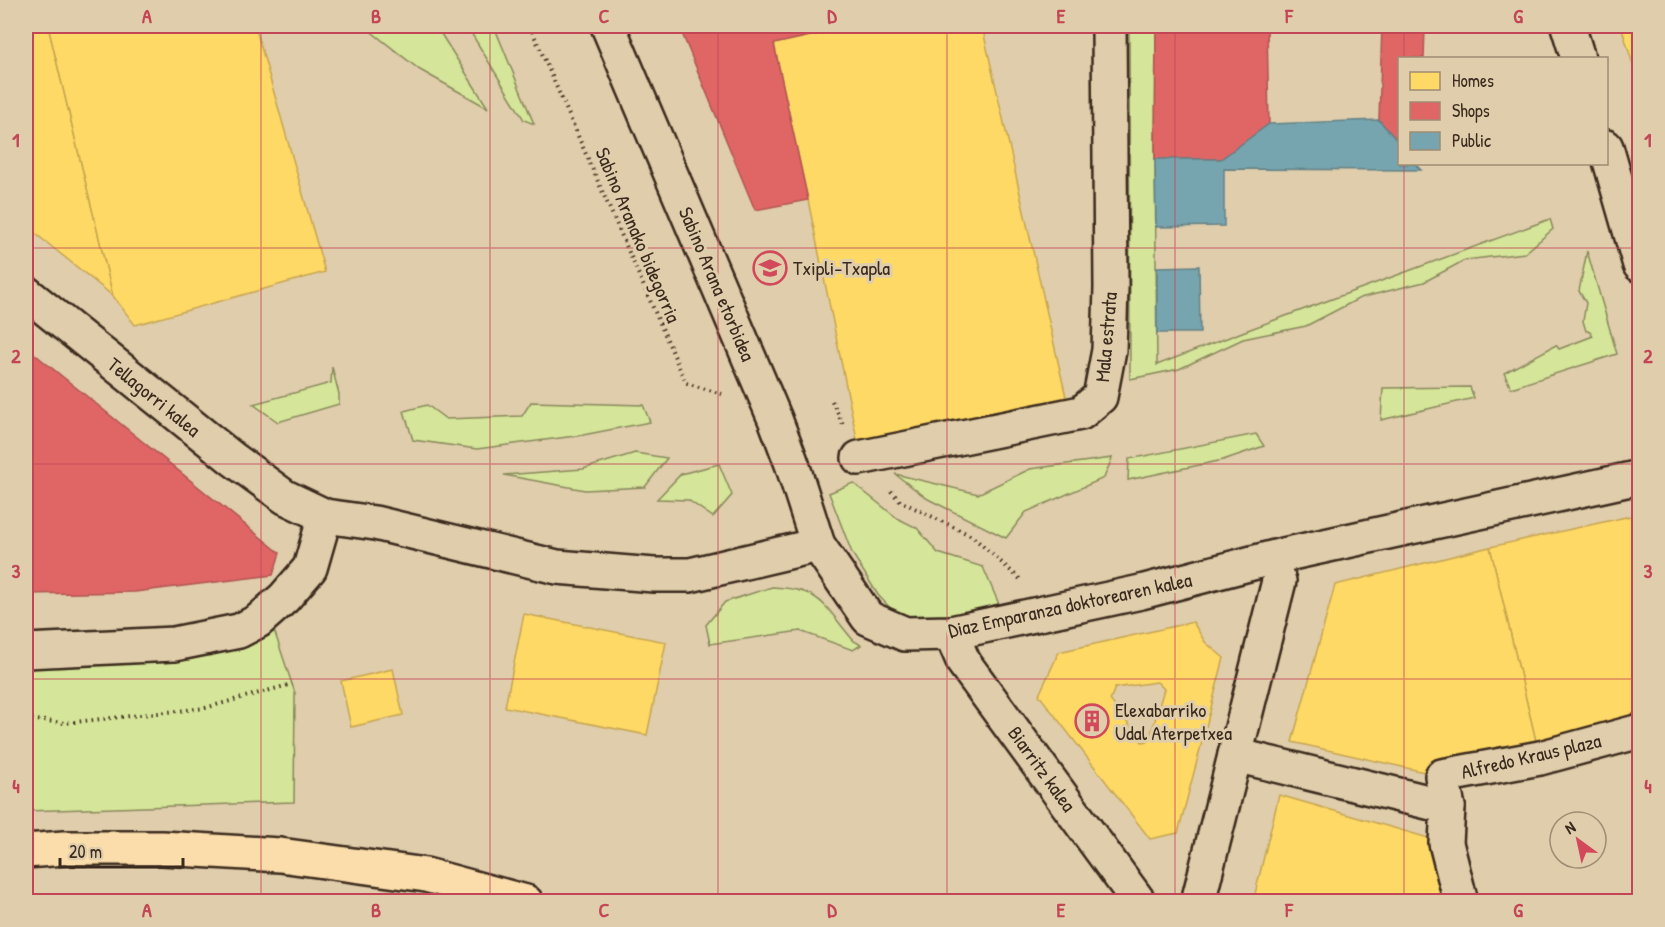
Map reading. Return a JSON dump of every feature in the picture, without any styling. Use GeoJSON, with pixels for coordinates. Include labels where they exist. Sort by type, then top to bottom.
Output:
{"type":"FeatureCollection","features":[{"type":"Feature","properties":{"kind":"highway"},"geometry":{"type":"LineString","coordinates":[[26,851],[64,848],[162,848],[280,855],[426,875],[526,902]]}},
{"type":"Feature","properties":{"kind":"street","name":"Sabino Arana etorbidea"},"geometry":{"type":"LineString","coordinates":[[608,26],[792,464],[818,545]]}},
{"type":"Feature","properties":{"kind":"street","name":"Mala estrata"},"geometry":{"type":"LineString","coordinates":[[859,458],[1081,413],[1100,397],[1109,350],[1111,288],[1109,26]]}},
{"type":"Feature","properties":{"kind":"street"},"geometry":{"type":"LineString","coordinates":[[1568,26],[1578,57]]}},
{"type":"Feature","properties":{"kind":"street"},"geometry":{"type":"LineString","coordinates":[[1608,154],[1640,265]]}},
{"type":"Feature","properties":{"kind":"street","name":"Tellagorri kalea"},"geometry":{"type":"LineString","coordinates":[[26,293],[232,459],[285,497],[325,516]]}},
{"type":"Feature","properties":{"kind":"street","name":"Diaz Emparanza doktorearen kalea"},"geometry":{"type":"LineString","coordinates":[[818,545],[868,618],[905,634],[951,633],[1141,592],[1283,555],[1640,477]]}},
{"type":"Feature","properties":{"kind":"street"},"geometry":{"type":"LineString","coordinates":[[26,651],[174,644],[239,631],[258,621],[284,598],[310,568],[325,516],[375,523],[557,567],[654,575],[690,575],[818,545]]}},
{"type":"Feature","properties":{"kind":"street"},"geometry":{"type":"LineString","coordinates":[[1198,902],[1279,581]]}},
{"type":"Feature","properties":{"kind":"street","name":"Biarritz kalea"},"geometry":{"type":"LineString","coordinates":[[951,633],[964,663],[1139,902]]}},
{"type":"Feature","properties":{"kind":"street","name":"Alfredo Kraus plaza"},"geometry":{"type":"LineString","coordinates":[[1461,902],[1446,843],[1448,807],[1442,776],[1540,758],[1640,730]]}},
{"type":"Feature","properties":{"kind":"street"},"geometry":{"type":"LineString","coordinates":[[1235,755],[1448,807]]}},
{"type":"Feature","properties":{"kind":"path","name":"Sabino Aranako bidegorria"},"geometry":{"type":"LineString","coordinates":[[530,26],[686,382],[741,400],[762,392]]}},
{"type":"Feature","properties":{"kind":"path"},"geometry":{"type":"LineString","coordinates":[[832,402],[859,458],[900,501],[972,536],[1027,584],[1035,615]]}},
{"type":"Feature","properties":{"kind":"path"},"geometry":{"type":"LineString","coordinates":[[26,719],[65,723],[205,708],[292,684]]}},
{"type":"Feature","properties":{"kind":"green space"},"geometry":{"type":"Polygon","coordinates":[[[364,26],[436,26],[488,108],[420,70],[364,26]]]}},
{"type":"Feature","properties":{"kind":"green space"},"geometry":{"type":"Polygon","coordinates":[[[467,26],[494,26],[534,124],[524,120],[467,26]]]}},
{"type":"Feature","properties":{"kind":"green space"},"geometry":{"type":"Polygon","coordinates":[[[1129,26],[1156,26],[1157,365],[1550,219],[1553,229],[1525,253],[1465,260],[1424,282],[1360,298],[1306,326],[1243,339],[1179,369],[1130,379],[1129,26]]]}},
{"type":"Feature","properties":{"kind":"green space"},"geometry":{"type":"Polygon","coordinates":[[[1587,251],[1617,354],[1511,388],[1504,373],[1556,345],[1559,349],[1593,336],[1590,331],[1586,331],[1583,321],[1586,303],[1579,291],[1587,251]]]}},
{"type":"Feature","properties":{"kind":"green space"},"geometry":{"type":"Polygon","coordinates":[[[332,367],[339,394],[339,404],[278,422],[253,404],[331,383],[332,367]]]}},
{"type":"Feature","properties":{"kind":"green space"},"geometry":{"type":"Polygon","coordinates":[[[1470,387],[1474,398],[1381,420],[1383,388],[1470,387]]]}},
{"type":"Feature","properties":{"kind":"green space"},"geometry":{"type":"Polygon","coordinates":[[[531,402],[643,405],[650,422],[583,435],[477,449],[413,440],[404,411],[427,405],[446,419],[522,416],[531,402]]]}},
{"type":"Feature","properties":{"kind":"green space"},"geometry":{"type":"Polygon","coordinates":[[[1256,434],[1264,446],[1223,460],[1128,480],[1129,459],[1256,434]]]}},
{"type":"Feature","properties":{"kind":"green space"},"geometry":{"type":"Polygon","coordinates":[[[635,453],[667,458],[645,487],[585,490],[504,475],[583,469],[635,453]]]}},
{"type":"Feature","properties":{"kind":"green space"},"geometry":{"type":"Polygon","coordinates":[[[1112,458],[1104,478],[1026,512],[1006,538],[928,499],[895,474],[978,494],[1030,469],[1112,458]]]}},
{"type":"Feature","properties":{"kind":"green space"},"geometry":{"type":"Polygon","coordinates":[[[719,464],[732,495],[713,517],[688,500],[657,499],[681,474],[719,464]]]}},
{"type":"Feature","properties":{"kind":"green space"},"geometry":{"type":"Polygon","coordinates":[[[853,483],[897,518],[917,528],[938,553],[983,567],[1001,609],[922,626],[893,611],[878,595],[852,553],[829,493],[853,483]]]}},
{"type":"Feature","properties":{"kind":"green space"},"geometry":{"type":"Polygon","coordinates":[[[772,587],[789,588],[813,596],[829,610],[854,641],[861,645],[853,650],[800,631],[710,644],[706,625],[725,602],[772,587]]]}},
{"type":"Feature","properties":{"kind":"green space"},"geometry":{"type":"Polygon","coordinates":[[[273,627],[295,693],[294,802],[26,811],[26,662],[221,652],[273,627]]]}},
{"type":"Feature","properties":{"kind":"building: Homes"},"geometry":{"type":"Polygon","coordinates":[[[26,26],[48,26],[113,296],[26,226],[26,26]]]}},
{"type":"Feature","properties":{"kind":"building: Homes"},"geometry":{"type":"Polygon","coordinates":[[[48,26],[255,26],[325,272],[135,325],[113,296],[48,26]]]}},
{"type":"Feature","properties":{"kind":"building: Homes"},"geometry":{"type":"Polygon","coordinates":[[[855,26],[982,26],[1066,397],[858,444],[774,44],[855,26]]]}},
{"type":"Feature","properties":{"kind":"building: Homes"},"geometry":{"type":"Polygon","coordinates":[[[1621,26],[1640,26],[1640,87],[1621,26]]]}},
{"type":"Feature","properties":{"kind":"building: Homes"},"geometry":{"type":"Polygon","coordinates":[[[1640,514],[1640,731],[1540,758],[1490,547],[1640,514]]]}},
{"type":"Feature","properties":{"kind":"building: Homes"},"geometry":{"type":"Polygon","coordinates":[[[1490,547],[1540,758],[1442,776],[1292,742],[1335,585],[1490,547]]]}},
{"type":"Feature","properties":{"kind":"building: Homes"},"geometry":{"type":"Polygon","coordinates":[[[524,614],[666,642],[647,735],[505,707],[524,614]]]}},
{"type":"Feature","properties":{"kind":"building: Homes","name":"Elexabarriko Udal Aterpetxea"},"geometry":{"type":"Polygon","coordinates":[[[1193,622],[1205,642],[1224,658],[1178,833],[1150,839],[1039,695],[1059,652],[1193,622]],[[1157,682],[1115,688],[1110,700],[1142,742],[1149,741],[1164,689],[1157,682]]]}},
{"type":"Feature","properties":{"kind":"building: Homes"},"geometry":{"type":"Polygon","coordinates":[[[393,669],[403,715],[351,727],[341,681],[393,669]]]}},
{"type":"Feature","properties":{"kind":"building: Homes"},"geometry":{"type":"Polygon","coordinates":[[[1279,795],[1446,843],[1461,902],[1253,902],[1279,795]]]}},
{"type":"Feature","properties":{"kind":"building: Shops"},"geometry":{"type":"Polygon","coordinates":[[[679,26],[855,26],[774,44],[808,200],[755,210],[679,26]]]}},
{"type":"Feature","properties":{"kind":"building: Shops"},"geometry":{"type":"Polygon","coordinates":[[[1156,26],[1267,26],[1269,124],[1221,159],[1155,159],[1156,26]]]}},
{"type":"Feature","properties":{"kind":"building: Shops"},"geometry":{"type":"Polygon","coordinates":[[[1382,26],[1425,26],[1424,57],[1398,57],[1398,142],[1379,120],[1382,26]]]}},
{"type":"Feature","properties":{"kind":"building: Shops"},"geometry":{"type":"Polygon","coordinates":[[[26,347],[280,553],[273,575],[135,592],[26,594],[26,347]]]}},
{"type":"Feature","properties":{"kind":"building: Public"},"geometry":{"type":"Polygon","coordinates":[[[1379,120],[1398,142],[1398,165],[1416,165],[1421,170],[1224,169],[1224,226],[1156,227],[1155,159],[1221,159],[1269,124],[1379,120]]]}},
{"type":"Feature","properties":{"kind":"building: Public"},"geometry":{"type":"Polygon","coordinates":[[[1199,266],[1200,333],[1157,333],[1157,267],[1199,266]]]}},
{"type":"Feature","properties":{"kind":"place","name":"Txipli-Txapla"},"geometry":{"type":"Point","coordinates":[770,268]}},
{"type":"Feature","properties":{"kind":"place","name":"Elexabarriko Udal Aterpetxea"},"geometry":{"type":"Point","coordinates":[1092,721]}}]}
